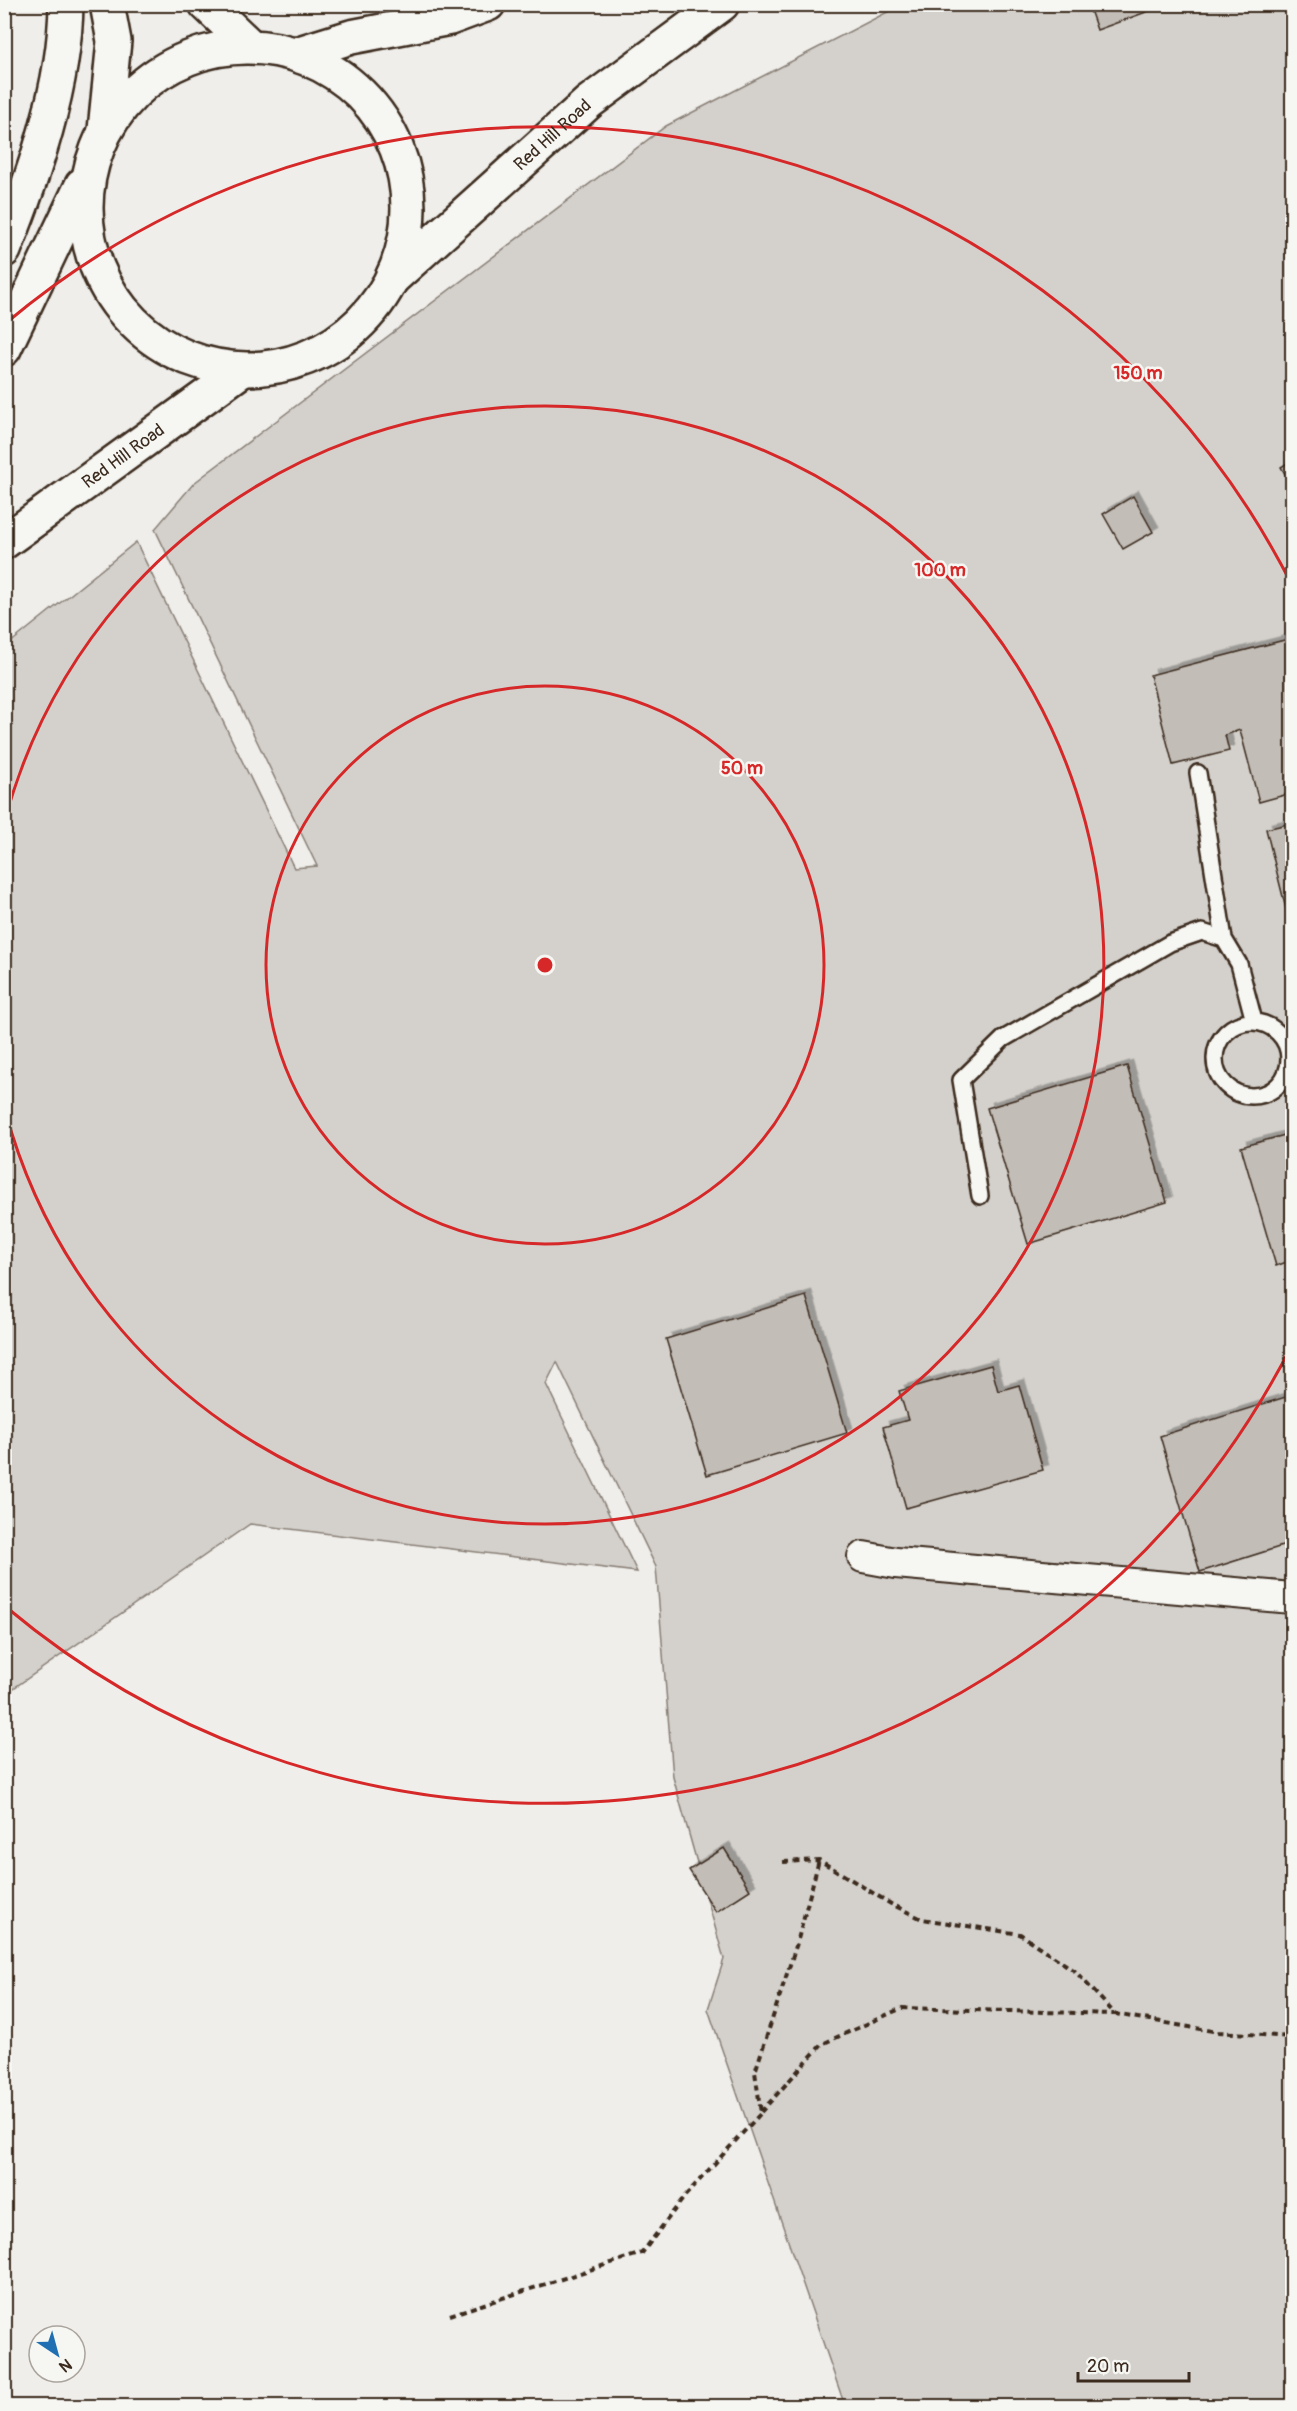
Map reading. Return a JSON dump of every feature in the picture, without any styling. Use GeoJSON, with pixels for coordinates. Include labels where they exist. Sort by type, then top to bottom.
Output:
{"type":"FeatureCollection","features":[{"type":"Feature","properties":{"kind":"main road"},"geometry":{"type":"LineString","coordinates":[[4,250],[39,151],[60,69],[66,4]]}},
{"type":"Feature","properties":{"kind":"main road"},"geometry":{"type":"LineString","coordinates":[[105,130],[114,41],[107,4]]}},
{"type":"Feature","properties":{"kind":"main road"},"geometry":{"type":"LineString","coordinates":[[206,4],[250,46]]}},
{"type":"Feature","properties":{"kind":"main road"},"geometry":{"type":"LineString","coordinates":[[296,54],[351,37],[450,18],[488,4]]}},
{"type":"Feature","properties":{"kind":"main road","name":"Red Hill Road"},"geometry":{"type":"LineString","coordinates":[[393,278],[590,102],[722,4]]}},
{"type":"Feature","properties":{"kind":"main road"},"geometry":{"type":"LineString","coordinates":[[4,349],[45,268],[105,130],[132,95],[166,68],[207,52],[250,46],[296,54],[337,74],[372,104],[396,144],[408,188],[407,234],[393,278],[367,316],[331,346],[288,364],[242,370],[194,362],[150,339],[115,304],[92,261],[87,218],[89,170]]}},
{"type":"Feature","properties":{"kind":"main road","name":"Red Hill Road"},"geometry":{"type":"LineString","coordinates":[[4,542],[242,370]]}},
{"type":"Feature","properties":{"kind":"street"},"geometry":{"type":"LineString","coordinates":[[863,1557],[896,1563],[1293,1598]]}},
{"type":"Feature","properties":{"kind":"lane"},"geometry":{"type":"LineString","coordinates":[[1198,773],[1224,939],[1239,964],[1254,1021]]}},
{"type":"Feature","properties":{"kind":"lane"},"geometry":{"type":"LineString","coordinates":[[980,1196],[962,1080],[1003,1039],[1170,944],[1202,932],[1224,939]]}},
{"type":"Feature","properties":{"kind":"lane"},"geometry":{"type":"LineString","coordinates":[[1254,1021],[1265,1023],[1288,1036],[1290,1060],[1287,1081],[1261,1096],[1238,1094],[1227,1088],[1215,1067],[1214,1056],[1217,1044],[1232,1027],[1242,1022],[1254,1021]]}},
{"type":"Feature","properties":{"kind":"path"},"geometry":{"type":"LineString","coordinates":[[783,1862],[819,1860],[891,1904],[922,1919],[1020,1934],[1075,1971],[1115,2014]]}},
{"type":"Feature","properties":{"kind":"path"},"geometry":{"type":"LineString","coordinates":[[761,2113],[755,2072],[798,1943],[819,1860]]}},
{"type":"Feature","properties":{"kind":"path"},"geometry":{"type":"LineString","coordinates":[[450,2315],[642,2253],[685,2196],[822,2044],[902,2008],[1115,2014],[1218,2032],[1293,2037]]}},
{"type":"Feature","properties":{"kind":"shaded area"},"geometry":{"type":"Polygon","coordinates":[[[901,5],[1292,5],[1292,2406],[845,2406],[708,2009],[724,1959],[673,1777],[656,1567],[557,1362],[546,1384],[637,1572],[250,1524],[5,1694],[5,647],[136,542],[294,868],[317,866],[155,529],[194,483],[666,126],[901,5]]]}},
{"type":"Feature","properties":{"kind":"building"},"geometry":{"type":"Polygon","coordinates":[[[1088,4],[1155,4],[1157,8],[1097,30],[1088,4]]]}},
{"type":"Feature","properties":{"kind":"building"},"geometry":{"type":"Polygon","coordinates":[[[1292,460],[1292,486],[1281,467],[1292,460]]]}},
{"type":"Feature","properties":{"kind":"building"},"geometry":{"type":"Polygon","coordinates":[[[1133,496],[1153,532],[1123,549],[1103,514],[1133,496]]]}},
{"type":"Feature","properties":{"kind":"building"},"geometry":{"type":"Polygon","coordinates":[[[1292,638],[1292,793],[1259,802],[1240,730],[1225,735],[1229,751],[1173,765],[1150,675],[1292,638]]]}},
{"type":"Feature","properties":{"kind":"building"},"geometry":{"type":"Polygon","coordinates":[[[1292,823],[1292,933],[1266,829],[1292,823]]]}},
{"type":"Feature","properties":{"kind":"building"},"geometry":{"type":"Polygon","coordinates":[[[1127,1066],[1167,1202],[1028,1244],[987,1108],[1127,1066]]]}},
{"type":"Feature","properties":{"kind":"building"},"geometry":{"type":"Polygon","coordinates":[[[1292,1133],[1292,1260],[1276,1266],[1241,1147],[1292,1133]]]}},
{"type":"Feature","properties":{"kind":"building"},"geometry":{"type":"Polygon","coordinates":[[[806,1296],[847,1433],[707,1475],[666,1339],[806,1296]]]}},
{"type":"Feature","properties":{"kind":"building"},"geometry":{"type":"Polygon","coordinates":[[[991,1365],[998,1391],[1019,1385],[1043,1470],[906,1508],[883,1427],[908,1420],[899,1391],[991,1365]]]}},
{"type":"Feature","properties":{"kind":"building"},"geometry":{"type":"Polygon","coordinates":[[[1292,1395],[1292,1543],[1200,1572],[1160,1436],[1292,1395]]]}},
{"type":"Feature","properties":{"kind":"building"},"geometry":{"type":"Polygon","coordinates":[[[724,1848],[750,1890],[716,1912],[689,1870],[724,1848]]]}}]}
